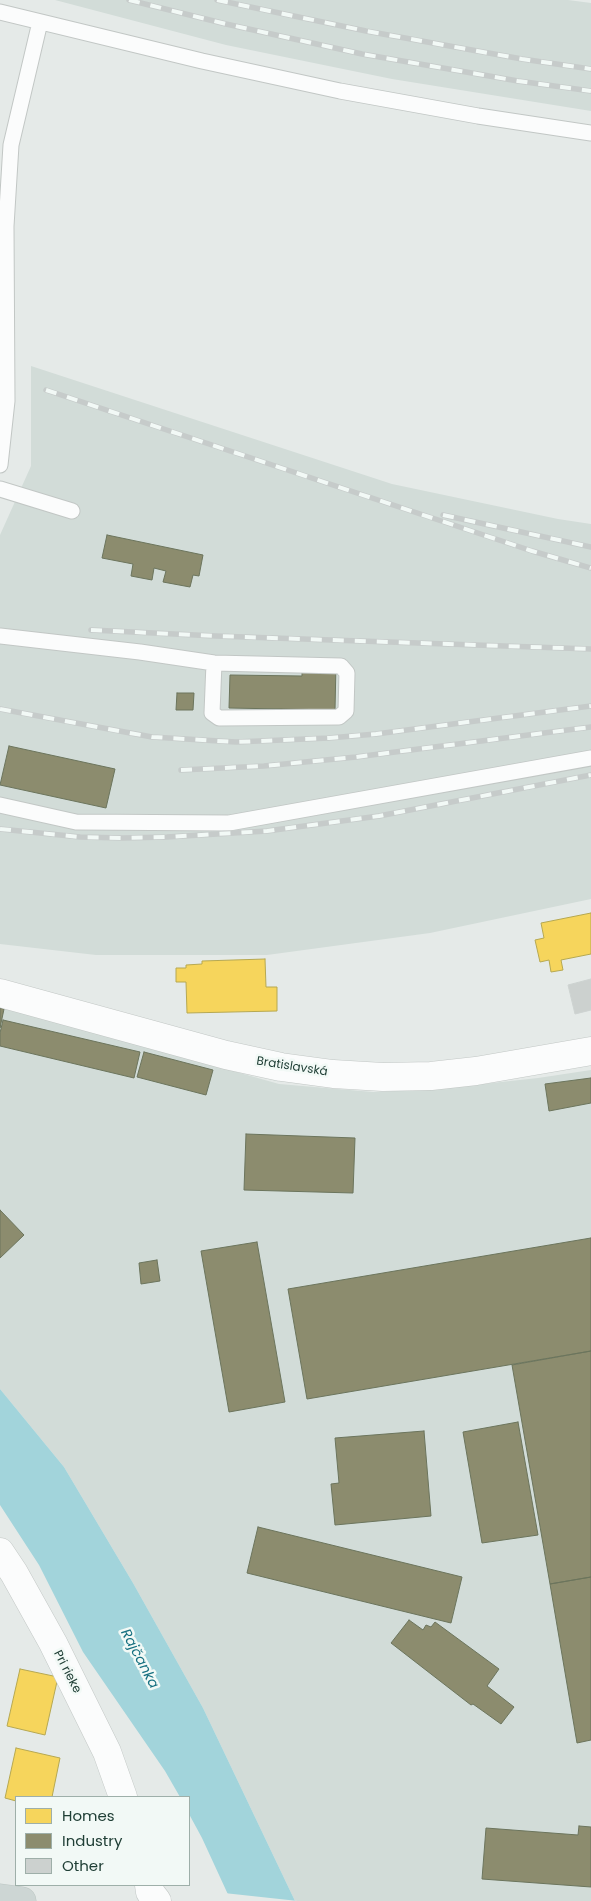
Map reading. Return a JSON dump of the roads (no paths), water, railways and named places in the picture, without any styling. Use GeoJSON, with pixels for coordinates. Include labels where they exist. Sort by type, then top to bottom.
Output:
{"type":"FeatureCollection","features":[{"type":"Feature","properties":{"kind":"main road"},"geometry":{"type":"LineString","coordinates":[[0,1898],[22,1901]]}},
{"type":"Feature","properties":{"kind":"street","name":"Bratislavská"},"geometry":{"type":"LineString","coordinates":[[0,993],[226,1056],[281,1067],[333,1074],[383,1077],[431,1076],[476,1071],[591,1050]]}},
{"type":"Feature","properties":{"kind":"street","name":"Pri rieke"},"geometry":{"type":"LineString","coordinates":[[0,1552],[14,1574],[65,1669],[107,1752],[123,1796]]}},
{"type":"Feature","properties":{"kind":"street"},"geometry":{"type":"LineString","coordinates":[[149,1886],[150,1892],[157,1901]]}},
{"type":"Feature","properties":{"kind":"lane"},"geometry":{"type":"LineString","coordinates":[[0,12],[340,92],[591,133]]}},
{"type":"Feature","properties":{"kind":"lane"},"geometry":{"type":"LineString","coordinates":[[0,465],[7,401],[6,226],[11,145],[40,22]]}},
{"type":"Feature","properties":{"kind":"lane"},"geometry":{"type":"LineString","coordinates":[[0,489],[72,511]]}},
{"type":"Feature","properties":{"kind":"lane"},"geometry":{"type":"LineString","coordinates":[[0,636],[140,652],[214,663],[341,666],[347,673],[346,712],[338,717],[219,718],[212,713],[214,663]]}},
{"type":"Feature","properties":{"kind":"lane"},"geometry":{"type":"LineString","coordinates":[[0,805],[76,822],[229,823],[591,758]]}},
{"type":"Feature","properties":{"kind":"water","name":"Rajčanka"},"geometry":{"type":"Polygon","coordinates":[[[0,1389],[64,1467],[133,1583],[203,1708],[295,1901],[231,1901],[190,1816],[190,1796],[179,1796],[165,1771],[83,1652],[39,1565],[0,1505],[0,1389]]]}},
{"type":"Feature","properties":{"kind":"railway"},"geometry":{"type":"LineString","coordinates":[[129,0],[362,54],[518,81],[591,91]]}},
{"type":"Feature","properties":{"kind":"railway"},"geometry":{"type":"LineString","coordinates":[[217,0],[366,31],[522,59],[591,69]]}},
{"type":"Feature","properties":{"kind":"railway"},"geometry":{"type":"LineString","coordinates":[[46,390],[532,551],[591,568]]}},
{"type":"Feature","properties":{"kind":"railway"},"geometry":{"type":"LineString","coordinates":[[443,515],[591,547]]}},
{"type":"Feature","properties":{"kind":"railway"},"geometry":{"type":"LineString","coordinates":[[91,630],[591,649]]}},
{"type":"Feature","properties":{"kind":"railway"},"geometry":{"type":"LineString","coordinates":[[0,709],[152,737],[236,742],[376,734],[591,706]]}},
{"type":"Feature","properties":{"kind":"railway"},"geometry":{"type":"LineString","coordinates":[[181,770],[264,766],[356,757],[591,727]]}},
{"type":"Feature","properties":{"kind":"railway"},"geometry":{"type":"LineString","coordinates":[[0,829],[80,837],[123,838],[267,831],[379,816],[591,775]]}}]}
